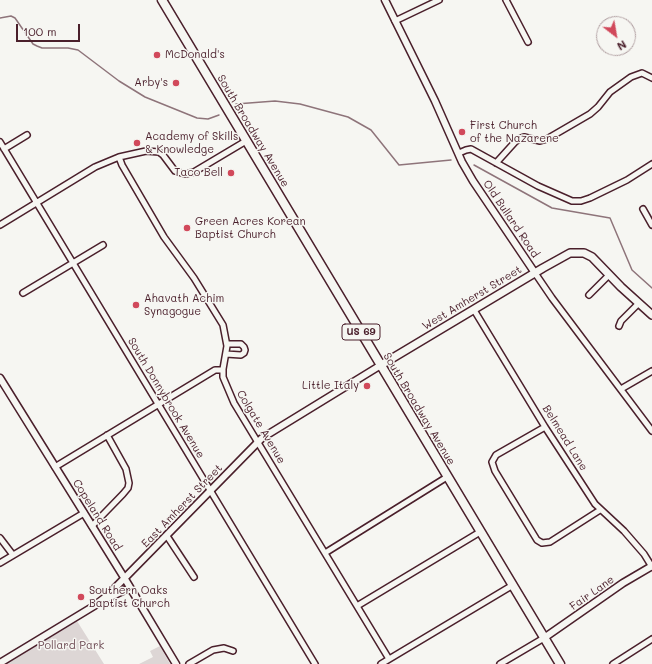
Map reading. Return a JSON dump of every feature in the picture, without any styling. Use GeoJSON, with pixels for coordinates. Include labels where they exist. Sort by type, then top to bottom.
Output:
{"type":"FeatureCollection","features":[{"type":"Feature","properties":{"kind":"main road","name":"South Broadway Avenue"},"geometry":{"type":"LineString","coordinates":[[162,0],[560,664]]}},
{"type":"Feature","properties":{"kind":"main road","name":"West Amherst Street"},"geometry":{"type":"LineString","coordinates":[[381,365],[564,256],[576,252],[584,253],[592,257],[609,275]]}},
{"type":"Feature","properties":{"kind":"main road"},"geometry":{"type":"LineString","coordinates":[[609,275],[652,313]]}},
{"type":"Feature","properties":{"kind":"street","name":"Old Bullard Road"},"geometry":{"type":"LineString","coordinates":[[385,0],[473,181],[535,273],[652,431]]}},
{"type":"Feature","properties":{"kind":"street"},"geometry":{"type":"LineString","coordinates":[[395,21],[439,0]]}},
{"type":"Feature","properties":{"kind":"street"},"geometry":{"type":"LineString","coordinates":[[506,0],[528,42]]}},
{"type":"Feature","properties":{"kind":"street"},"geometry":{"type":"LineString","coordinates":[[496,163],[515,142],[521,138],[524,137],[540,141],[547,139],[590,114],[598,107],[610,92],[631,77],[642,73],[652,78]]}},
{"type":"Feature","properties":{"kind":"street"},"geometry":{"type":"LineString","coordinates":[[4,148],[27,135]]}},
{"type":"Feature","properties":{"kind":"street"},"geometry":{"type":"LineString","coordinates":[[0,225],[95,167],[119,157],[146,151],[159,152],[175,171],[185,174],[194,172],[246,140]]}},
{"type":"Feature","properties":{"kind":"street","name":"South Donnybrook Avenue"},"geometry":{"type":"LineString","coordinates":[[0,142],[315,664]]}},
{"type":"Feature","properties":{"kind":"street"},"geometry":{"type":"LineString","coordinates":[[459,153],[466,150],[471,150],[538,186],[572,201],[581,201],[590,198],[627,180],[652,164]]}},
{"type":"Feature","properties":{"kind":"street","name":"Colgate Avenue"},"geometry":{"type":"LineString","coordinates":[[119,157],[122,165],[164,237],[194,278],[224,328],[227,344],[223,377],[228,392],[389,659]]}},
{"type":"Feature","properties":{"kind":"street"},"geometry":{"type":"LineString","coordinates":[[643,209],[652,225]]}},
{"type":"Feature","properties":{"kind":"street"},"geometry":{"type":"LineString","coordinates":[[23,293],[102,245]]}},
{"type":"Feature","properties":{"kind":"street"},"geometry":{"type":"LineString","coordinates":[[589,295],[609,275]]}},
{"type":"Feature","properties":{"kind":"street"},"geometry":{"type":"LineString","coordinates":[[619,326],[639,303]]}},
{"type":"Feature","properties":{"kind":"street","name":"Belmead Lane"},"geometry":{"type":"LineString","coordinates":[[474,310],[545,427],[595,504],[624,531],[644,554],[652,566]]}},
{"type":"Feature","properties":{"kind":"street"},"geometry":{"type":"LineString","coordinates":[[226,354],[241,355],[245,350],[242,345],[227,344]]}},
{"type":"Feature","properties":{"kind":"street","name":"East Amherst Street"},"geometry":{"type":"LineString","coordinates":[[0,663],[103,600],[258,441],[381,365]]}},
{"type":"Feature","properties":{"kind":"street"},"geometry":{"type":"LineString","coordinates":[[55,467],[215,370],[223,370]]}},
{"type":"Feature","properties":{"kind":"street"},"geometry":{"type":"LineString","coordinates":[[621,389],[652,371]]}},
{"type":"Feature","properties":{"kind":"street","name":"Copeland Road"},"geometry":{"type":"LineString","coordinates":[[0,378],[132,590],[176,664]]}},
{"type":"Feature","properties":{"kind":"street"},"geometry":{"type":"LineString","coordinates":[[545,427],[496,455],[492,462],[495,471],[537,540],[542,543],[550,542],[600,510]]}},
{"type":"Feature","properties":{"kind":"street"},"geometry":{"type":"LineString","coordinates":[[92,526],[123,494],[130,483],[126,469],[107,435]]}},
{"type":"Feature","properties":{"kind":"street"},"geometry":{"type":"LineString","coordinates":[[325,553],[447,477]]}},
{"type":"Feature","properties":{"kind":"street"},"geometry":{"type":"LineString","coordinates":[[0,563],[84,513]]}},
{"type":"Feature","properties":{"kind":"street"},"geometry":{"type":"LineString","coordinates":[[357,606],[480,532]]}},
{"type":"Feature","properties":{"kind":"street"},"geometry":{"type":"LineString","coordinates":[[167,536],[194,577]]}},
{"type":"Feature","properties":{"kind":"street"},"geometry":{"type":"LineString","coordinates":[[0,538],[13,555]]}},
{"type":"Feature","properties":{"kind":"street","name":"Fair Lane"},"geometry":{"type":"LineString","coordinates":[[544,638],[618,586],[652,566]]}},
{"type":"Feature","properties":{"kind":"street"},"geometry":{"type":"LineString","coordinates":[[381,664],[513,585]]}},
{"type":"Feature","properties":{"kind":"street"},"geometry":{"type":"LineString","coordinates":[[103,600],[125,590],[132,590]]}},
{"type":"Feature","properties":{"kind":"street"},"geometry":{"type":"LineString","coordinates":[[500,664],[544,638]]}},
{"type":"Feature","properties":{"kind":"street"},"geometry":{"type":"LineString","coordinates":[[613,664],[652,638]]}},
{"type":"Feature","properties":{"kind":"street"},"geometry":{"type":"LineString","coordinates":[[189,664],[213,650],[224,648],[232,651]]}},
{"type":"Feature","properties":{"kind":"green space","name":"Pollard Park"},"geometry":{"type":"Polygon","coordinates":[[[77,621],[104,664],[6,664],[77,621]]]}},
{"type":"Feature","properties":{"kind":"green space"},"geometry":{"type":"Polygon","coordinates":[[[160,646],[170,664],[139,664],[153,657],[150,651],[160,646]]]}},
{"type":"Feature","properties":{"kind":"waterway"},"geometry":{"type":"LineString","coordinates":[[0,18],[11,16],[15,18],[33,44],[37,46],[42,48],[68,48],[78,50],[119,81],[145,97],[197,118],[208,119],[219,115]]}},
{"type":"Feature","properties":{"kind":"waterway"},"geometry":{"type":"LineString","coordinates":[[236,104],[275,101],[300,104],[348,117],[371,130],[399,165],[451,160]]}},
{"type":"Feature","properties":{"kind":"waterway"},"geometry":{"type":"LineString","coordinates":[[474,165],[552,208],[610,218],[632,270],[652,288]]}},
{"type":"Feature","properties":{"kind":"place","name":"McDonald's"},"geometry":{"type":"Point","coordinates":[157,55]}},
{"type":"Feature","properties":{"kind":"place","name":"Arby's"},"geometry":{"type":"Point","coordinates":[176,83]}},
{"type":"Feature","properties":{"kind":"place","name":"First Church of the Nazarene"},"geometry":{"type":"Point","coordinates":[462,132]}},
{"type":"Feature","properties":{"kind":"place","name":"Academy of Skills & Knowledge"},"geometry":{"type":"Point","coordinates":[137,143]}},
{"type":"Feature","properties":{"kind":"place","name":"Taco Bell"},"geometry":{"type":"Point","coordinates":[231,173]}},
{"type":"Feature","properties":{"kind":"place","name":"Green Acres Korean Baptist Church"},"geometry":{"type":"Point","coordinates":[187,228]}},
{"type":"Feature","properties":{"kind":"place","name":"Ahavath Achim Synagogue"},"geometry":{"type":"Point","coordinates":[136,305]}},
{"type":"Feature","properties":{"kind":"place","name":"Little Italy"},"geometry":{"type":"Point","coordinates":[367,386]}},
{"type":"Feature","properties":{"kind":"place","name":"Southern Oaks Baptist Church"},"geometry":{"type":"Point","coordinates":[81,597]}}]}
